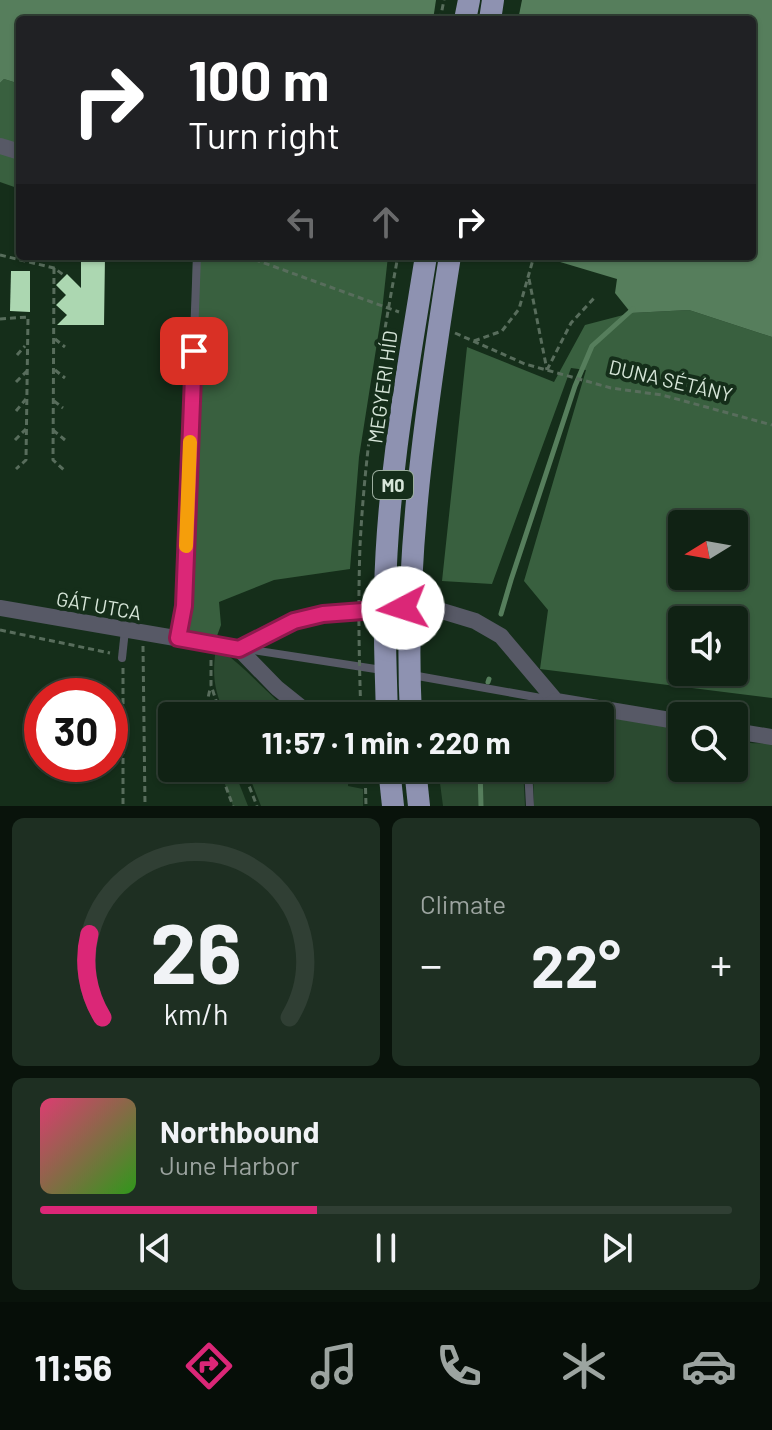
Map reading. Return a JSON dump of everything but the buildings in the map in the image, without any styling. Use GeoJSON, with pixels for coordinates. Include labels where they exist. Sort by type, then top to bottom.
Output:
{"type":"FeatureCollection","features":[{"type":"Feature","properties":{"kind":"highway","name":"MEGYERI HÍD"},"geometry":{"type":"LineString","coordinates":[[387,702],[385,593],[390,514],[404,394],[425,260]]}},
{"type":"Feature","properties":{"kind":"highway","name":"M0"},"geometry":{"type":"LineString","coordinates":[[410,702],[410,579],[414,521],[449,260]]}},
{"type":"Feature","properties":{"kind":"highway"},"geometry":{"type":"LineString","coordinates":[[417,782],[419,806]]}},
{"type":"Feature","properties":{"kind":"street","name":"GÁT UTCA"},"geometry":{"type":"LineString","coordinates":[[0,608],[239,649]]}},
{"type":"Feature","properties":{"kind":"street"},"geometry":{"type":"LineString","coordinates":[[294,702],[239,649],[294,621],[323,614],[403,608],[442,611],[475,621],[501,636],[556,701],[668,720]]}},
{"type":"Feature","properties":{"kind":"street"},"geometry":{"type":"LineString","coordinates":[[748,733],[772,737]]}},
{"type":"Feature","properties":{"kind":"lane"},"geometry":{"type":"LineString","coordinates":[[178,638],[184,606],[197,260]]}},
{"type":"Feature","properties":{"kind":"lane"},"geometry":{"type":"LineString","coordinates":[[122,658],[125,630]]}},
{"type":"Feature","properties":{"kind":"lane"},"geometry":{"type":"LineString","coordinates":[[239,649],[339,662],[556,701]]}},
{"type":"Feature","properties":{"kind":"lane"},"geometry":{"type":"LineString","coordinates":[[529,782],[530,806]]}},
{"type":"Feature","properties":{"kind":"path"},"geometry":{"type":"LineString","coordinates":[[21,260],[54,268],[65,276]]}},
{"type":"Feature","properties":{"kind":"path"},"geometry":{"type":"LineString","coordinates":[[361,702],[360,546],[365,478],[397,260]]}},
{"type":"Feature","properties":{"kind":"path"},"geometry":{"type":"LineString","coordinates":[[474,341],[502,331],[519,309],[533,260]]}},
{"type":"Feature","properties":{"kind":"path"},"geometry":{"type":"LineString","coordinates":[[54,268],[53,460],[65,471]]}},
{"type":"Feature","properties":{"kind":"path"},"geometry":{"type":"LineString","coordinates":[[528,276],[547,370],[571,323],[596,296]]}},
{"type":"Feature","properties":{"kind":"path"},"geometry":{"type":"LineString","coordinates":[[0,319],[28,317],[26,460],[16,469]]}},
{"type":"Feature","properties":{"kind":"path"},"geometry":{"type":"LineString","coordinates":[[54,338],[65,347]]}},
{"type":"Feature","properties":{"kind":"path"},"geometry":{"type":"LineString","coordinates":[[17,355],[27,345]]}},
{"type":"Feature","properties":{"kind":"path"},"geometry":{"type":"LineString","coordinates":[[54,369],[65,378]]}},
{"type":"Feature","properties":{"kind":"path"},"geometry":{"type":"LineString","coordinates":[[16,382],[27,371]]}},
{"type":"Feature","properties":{"kind":"path","name":"DUNA SÉTÁNY"},"geometry":{"type":"LineString","coordinates":[[562,374],[611,388],[662,395],[772,425]]}},
{"type":"Feature","properties":{"kind":"path"},"geometry":{"type":"LineString","coordinates":[[16,411],[27,398]]}},
{"type":"Feature","properties":{"kind":"path"},"geometry":{"type":"LineString","coordinates":[[53,400],[63,408]]}},
{"type":"Feature","properties":{"kind":"path"},"geometry":{"type":"LineString","coordinates":[[15,440],[26,429]]}},
{"type":"Feature","properties":{"kind":"path"},"geometry":{"type":"LineString","coordinates":[[53,430],[65,440]]}},
{"type":"Feature","properties":{"kind":"path"},"geometry":{"type":"LineString","coordinates":[[0,630],[122,658],[123,806]]}},
{"type":"Feature","properties":{"kind":"path"},"geometry":{"type":"LineString","coordinates":[[144,633],[142,720],[145,806]]}},
{"type":"Feature","properties":{"kind":"path"},"geometry":{"type":"LineString","coordinates":[[214,644],[210,666],[216,702]]}},
{"type":"Feature","properties":{"kind":"path"},"geometry":{"type":"LineString","coordinates":[[207,702],[211,685]]}},
{"type":"Feature","properties":{"kind":"path"},"geometry":{"type":"LineString","coordinates":[[224,782],[233,806]]}},
{"type":"Feature","properties":{"kind":"path"},"geometry":{"type":"LineString","coordinates":[[248,782],[257,806]]}},
{"type":"Feature","properties":{"kind":"path"},"geometry":{"type":"LineString","coordinates":[[365,782],[366,806]]}},
{"type":"Feature","properties":{"kind":"shaded area"},"geometry":{"type":"Polygon","coordinates":[[[0,0],[772,0],[772,337],[689,310],[631,313],[615,293],[617,279],[553,260],[756,260],[756,16],[16,16],[16,83],[4,79],[0,83],[0,0]]]}},
{"type":"Feature","properties":{"kind":"shaded area"},"geometry":{"type":"Polygon","coordinates":[[[4,79],[16,83],[16,188],[0,182],[0,83],[4,79]]]}},
{"type":"Feature","properties":{"kind":"shaded area"},"geometry":{"type":"Polygon","coordinates":[[[193,260],[388,260],[359,457],[350,569],[274,580],[219,602],[221,625],[214,644],[178,638],[185,607],[193,260]]]}},
{"type":"Feature","properties":{"kind":"shaded area"},"geometry":{"type":"Polygon","coordinates":[[[689,310],[772,337],[772,698],[676,686],[748,686],[748,606],[668,606],[668,685],[540,669],[548,610],[524,581],[586,370],[571,368],[492,584],[442,581],[467,347],[554,382],[585,325],[631,313],[689,310]]]}},
{"type":"Feature","properties":{"kind":"shaded area"},"geometry":{"type":"Polygon","coordinates":[[[216,647],[280,702],[220,702],[214,667],[216,647]]]}},
{"type":"Feature","properties":{"kind":"shaded area"},"geometry":{"type":"Polygon","coordinates":[[[614,716],[668,724],[668,782],[748,782],[748,742],[772,742],[772,806],[534,806],[533,782],[614,782],[614,716]]]}},
{"type":"Feature","properties":{"kind":"shaded area"},"geometry":{"type":"Polygon","coordinates":[[[224,782],[239,782],[248,806],[233,806],[224,782]]]}},
{"type":"Feature","properties":{"kind":"shaded area"},"geometry":{"type":"Polygon","coordinates":[[[252,782],[348,782],[348,786],[363,789],[363,806],[261,806],[252,782]]]}},
{"type":"Feature","properties":{"kind":"shaded area"},"geometry":{"type":"Polygon","coordinates":[[[524,782],[525,806],[443,806],[440,783],[524,782]]]}},
{"type":"Feature","properties":{"kind":"pier"},"geometry":{"type":"Polygon","coordinates":[[[436,0],[522,0],[519,16],[434,16],[436,0]]]}},
{"type":"Feature","properties":{"kind":"waterway"},"geometry":{"type":"LineString","coordinates":[[501,614],[575,386],[592,346],[633,309]]}},
{"type":"Feature","properties":{"kind":"waterway"},"geometry":{"type":"LineString","coordinates":[[480,782],[481,806]]}},
{"type":"Feature","properties":{"kind":"slow traffic"},"geometry":{"type":"LineString","coordinates":[[186,546],[190,442]]}},
{"type":"Feature","properties":{"kind":"route"},"geometry":{"type":"LineString","coordinates":[[194,351],[184,606],[178,638],[239,649],[294,621],[323,614],[403,608]]}}]}
